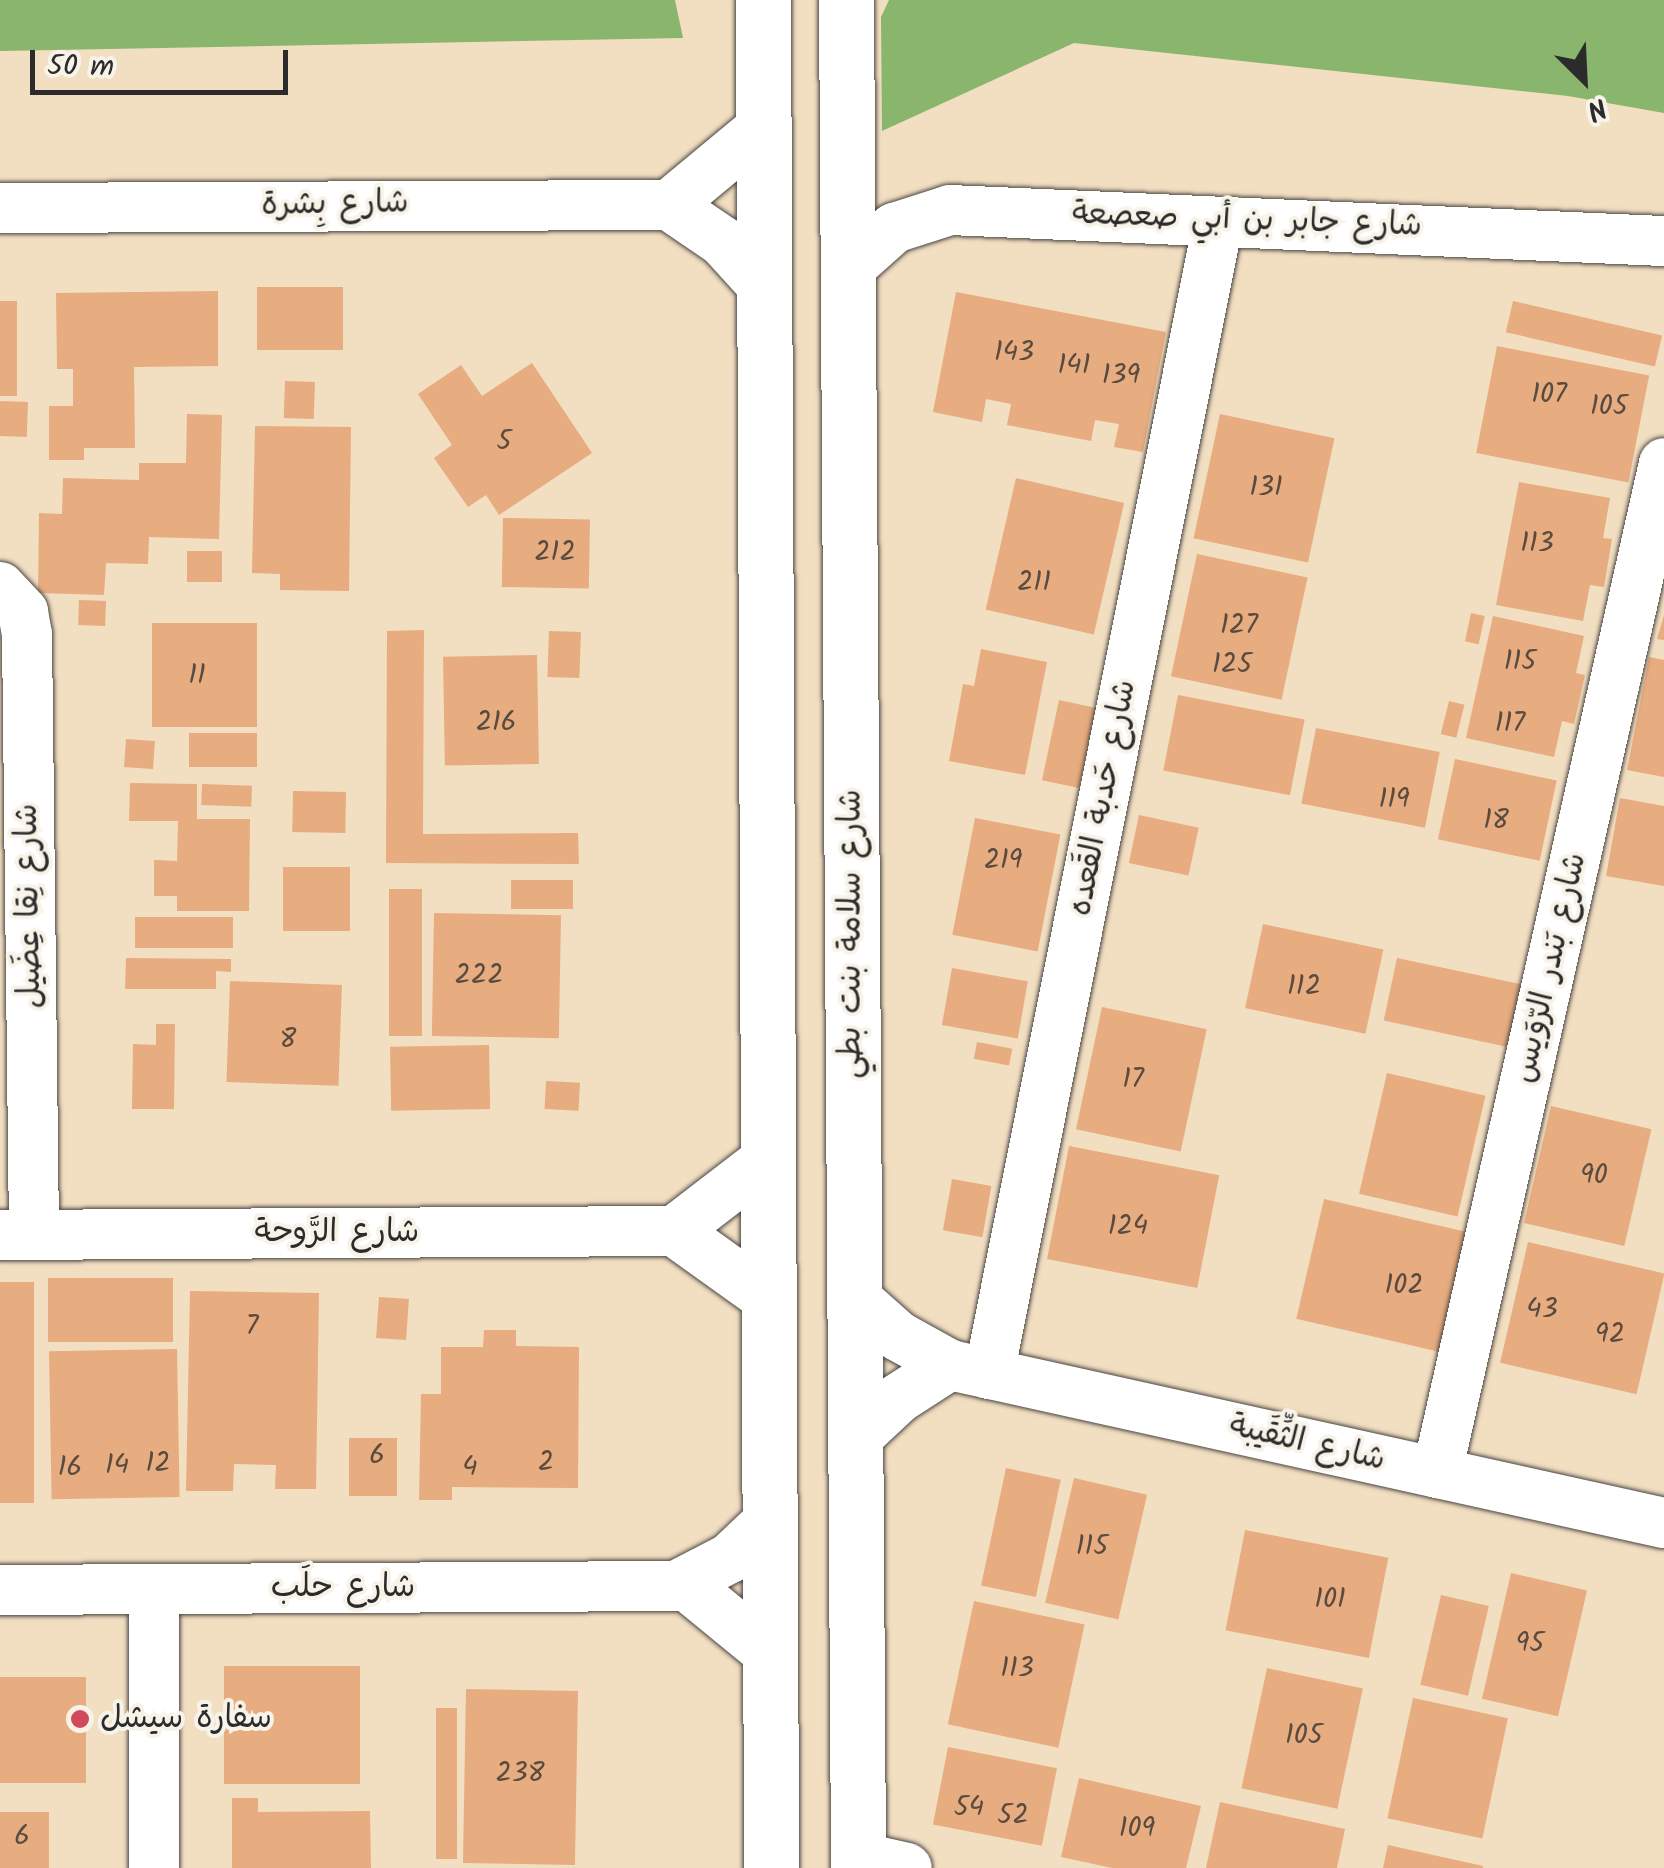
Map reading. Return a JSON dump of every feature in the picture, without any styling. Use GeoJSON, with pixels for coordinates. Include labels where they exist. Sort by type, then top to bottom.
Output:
{"type":"FeatureCollection","features":[{"type":"Feature","properties":{"kind":"main road"},"geometry":{"type":"LineString","coordinates":[[738,0],[763,25],[771,1868]]}},
{"type":"Feature","properties":{"kind":"main road","name":"شارع سلامة بنت بطي"},"geometry":{"type":"LineString","coordinates":[[846,0],[855,1439],[874,1864]]}},
{"type":"Feature","properties":{"kind":"main road"},"geometry":{"type":"LineString","coordinates":[[846,66],[870,0]]}},
{"type":"Feature","properties":{"kind":"street"},"geometry":{"type":"LineString","coordinates":[[764,126],[670,204],[722,241],[764,287]]}},
{"type":"Feature","properties":{"kind":"street","name":"شارع بِشرة"},"geometry":{"type":"LineString","coordinates":[[0,208],[670,204]]}},
{"type":"Feature","properties":{"kind":"street","name":"شارع جابر بن أبي صعصعة"},"geometry":{"type":"LineString","coordinates":[[848,269],[894,228],[950,210],[1664,240]]}},
{"type":"Feature","properties":{"kind":"street","name":"شارع حَدبة القَعده"},"geometry":{"type":"LineString","coordinates":[[970,1369],[1218,223]]}},
{"type":"Feature","properties":{"kind":"street","name":"شارع بَندر الرّوَيس"},"geometry":{"type":"LineString","coordinates":[[1437,1473],[1664,463]]}},
{"type":"Feature","properties":{"kind":"street","name":"شارع نِقا عِضَيل"},"geometry":{"type":"LineString","coordinates":[[0,587],[23,612],[27,634],[17,1235]]}},
{"type":"Feature","properties":{"kind":"street"},"geometry":{"type":"LineString","coordinates":[[768,1159],[674,1230],[769,1299]]}},
{"type":"Feature","properties":{"kind":"street","name":"شارع الرَّوحة"},"geometry":{"type":"LineString","coordinates":[[17,1235],[674,1230]]}},
{"type":"Feature","properties":{"kind":"street","name":"شارع الثِّقَيبة"},"geometry":{"type":"LineString","coordinates":[[854,1296],[898,1336],[970,1369],[1664,1522]]}},
{"type":"Feature","properties":{"kind":"street"},"geometry":{"type":"LineString","coordinates":[[855,1439],[970,1369]]}},
{"type":"Feature","properties":{"kind":"street"},"geometry":{"type":"LineString","coordinates":[[768,1522],[730,1558],[686,1585],[770,1654]]}},
{"type":"Feature","properties":{"kind":"street","name":"شارع حلَب"},"geometry":{"type":"LineString","coordinates":[[0,1590],[686,1585]]}},
{"type":"Feature","properties":{"kind":"street"},"geometry":{"type":"LineString","coordinates":[[154,1590],[154,1868]]}},
{"type":"Feature","properties":{"kind":"green space"},"geometry":{"type":"Polygon","coordinates":[[[0,0],[675,0],[683,38],[0,51],[0,0]]]}},
{"type":"Feature","properties":{"kind":"green space"},"geometry":{"type":"Polygon","coordinates":[[[889,0],[1664,0],[1664,113],[1568,96],[1074,43],[882,131],[881,17],[889,0]]]}},
{"type":"Feature","properties":{"kind":"building"},"geometry":{"type":"Polygon","coordinates":[[[257,287],[343,287],[343,350],[257,350],[257,287]]]}},
{"type":"Feature","properties":{"kind":"building"},"geometry":{"type":"Polygon","coordinates":[[[218,291],[218,366],[134,367],[135,448],[84,448],[84,460],[49,460],[49,406],[73,406],[73,369],[57,369],[56,293],[218,291]]]}},
{"type":"Feature","properties":{"kind":"building"},"geometry":{"type":"Polygon","coordinates":[[[956,292],[1166,332],[1143,452],[1114,447],[1119,424],[1095,420],[1091,441],[1007,425],[1011,404],[986,399],[982,422],[933,412],[956,292]]]}},
{"type":"Feature","properties":{"kind":"building"},"geometry":{"type":"Polygon","coordinates":[[[0,301],[17,301],[17,396],[0,396],[0,301]]]}},
{"type":"Feature","properties":{"kind":"building"},"geometry":{"type":"Polygon","coordinates":[[[1513,301],[1662,335],[1655,367],[1506,332],[1513,301]]]}},
{"type":"Feature","properties":{"kind":"building"},"geometry":{"type":"Polygon","coordinates":[[[1497,346],[1649,376],[1628,483],[1476,453],[1497,346]]]}},
{"type":"Feature","properties":{"kind":"building"},"geometry":{"type":"Polygon","coordinates":[[[532,363],[592,453],[499,515],[486,495],[468,507],[434,458],[452,445],[418,394],[461,365],[482,396],[532,363]]]}},
{"type":"Feature","properties":{"kind":"building"},"geometry":{"type":"Polygon","coordinates":[[[285,381],[315,382],[314,419],[284,418],[285,381]]]}},
{"type":"Feature","properties":{"kind":"building"},"geometry":{"type":"Polygon","coordinates":[[[0,401],[28,402],[27,437],[0,436],[0,401]]]}},
{"type":"Feature","properties":{"kind":"building"},"geometry":{"type":"Polygon","coordinates":[[[187,414],[222,415],[219,539],[149,537],[148,564],[106,563],[104,595],[38,593],[39,513],[62,514],[63,478],[139,480],[139,463],[186,463],[187,414]]]}},
{"type":"Feature","properties":{"kind":"building"},"geometry":{"type":"Polygon","coordinates":[[[1220,414],[1334,438],[1308,563],[1194,538],[1220,414]]]}},
{"type":"Feature","properties":{"kind":"building"},"geometry":{"type":"Polygon","coordinates":[[[255,426],[351,427],[349,591],[280,590],[280,574],[252,573],[255,426]]]}},
{"type":"Feature","properties":{"kind":"building"},"geometry":{"type":"Polygon","coordinates":[[[1016,478],[1124,503],[1094,635],[986,610],[1016,478]]]}},
{"type":"Feature","properties":{"kind":"building"},"geometry":{"type":"Polygon","coordinates":[[[1519,482],[1610,498],[1603,538],[1612,539],[1604,587],[1590,585],[1583,621],[1496,605],[1519,482]]]}},
{"type":"Feature","properties":{"kind":"building"},"geometry":{"type":"Polygon","coordinates":[[[503,518],[590,520],[589,589],[502,587],[503,518]]]}},
{"type":"Feature","properties":{"kind":"building"},"geometry":{"type":"Polygon","coordinates":[[[187,551],[222,551],[222,582],[187,582],[187,551]]]}},
{"type":"Feature","properties":{"kind":"building"},"geometry":{"type":"Polygon","coordinates":[[[1197,554],[1308,577],[1282,700],[1171,676],[1197,554]]]}},
{"type":"Feature","properties":{"kind":"building"},"geometry":{"type":"Polygon","coordinates":[[[79,600],[106,601],[105,626],[78,625],[79,600]]]}},
{"type":"Feature","properties":{"kind":"building"},"geometry":{"type":"Polygon","coordinates":[[[1471,613],[1485,616],[1479,644],[1465,641],[1471,613]]]}},
{"type":"Feature","properties":{"kind":"building"},"geometry":{"type":"Polygon","coordinates":[[[1664,615],[1664,640],[1657,639],[1664,615]]]}},
{"type":"Feature","properties":{"kind":"building"},"geometry":{"type":"Polygon","coordinates":[[[1493,616],[1584,636],[1576,673],[1585,675],[1574,724],[1562,721],[1554,757],[1466,738],[1493,616]]]}},
{"type":"Feature","properties":{"kind":"building"},"geometry":{"type":"Polygon","coordinates":[[[152,623],[257,623],[257,727],[152,727],[152,623]]]}},
{"type":"Feature","properties":{"kind":"building"},"geometry":{"type":"Polygon","coordinates":[[[424,630],[423,834],[578,833],[579,864],[386,863],[387,631],[424,630]]]}},
{"type":"Feature","properties":{"kind":"building"},"geometry":{"type":"Polygon","coordinates":[[[549,631],[581,632],[579,678],[547,677],[549,631]]]}},
{"type":"Feature","properties":{"kind":"building"},"geometry":{"type":"Polygon","coordinates":[[[981,649],[1047,662],[1025,775],[949,761],[963,684],[974,686],[981,649]]]}},
{"type":"Feature","properties":{"kind":"building"},"geometry":{"type":"Polygon","coordinates":[[[537,655],[539,764],[445,766],[443,657],[537,655]]]}},
{"type":"Feature","properties":{"kind":"building"},"geometry":{"type":"Polygon","coordinates":[[[1649,657],[1664,660],[1664,777],[1627,770],[1649,657]]]}},
{"type":"Feature","properties":{"kind":"building"},"geometry":{"type":"Polygon","coordinates":[[[1178,695],[1305,720],[1290,795],[1163,771],[1178,695]]]}},
{"type":"Feature","properties":{"kind":"building"},"geometry":{"type":"Polygon","coordinates":[[[1059,700],[1096,708],[1079,788],[1042,780],[1059,700]]]}},
{"type":"Feature","properties":{"kind":"building"},"geometry":{"type":"Polygon","coordinates":[[[1449,701],[1465,705],[1456,738],[1441,734],[1449,701]]]}},
{"type":"Feature","properties":{"kind":"building"},"geometry":{"type":"Polygon","coordinates":[[[1316,728],[1440,752],[1425,828],[1301,804],[1316,728]]]}},
{"type":"Feature","properties":{"kind":"building"},"geometry":{"type":"Polygon","coordinates":[[[189,733],[257,733],[257,767],[189,767],[189,733]]]}},
{"type":"Feature","properties":{"kind":"building"},"geometry":{"type":"Polygon","coordinates":[[[126,739],[155,741],[153,769],[124,767],[126,739]]]}},
{"type":"Feature","properties":{"kind":"building"},"geometry":{"type":"Polygon","coordinates":[[[1455,759],[1557,781],[1540,861],[1438,839],[1455,759]]]}},
{"type":"Feature","properties":{"kind":"building"},"geometry":{"type":"Polygon","coordinates":[[[130,783],[197,784],[197,819],[250,819],[249,911],[177,911],[177,896],[154,896],[154,860],[177,861],[178,821],[129,821],[130,783]]]}},
{"type":"Feature","properties":{"kind":"building"},"geometry":{"type":"Polygon","coordinates":[[[202,784],[252,786],[251,807],[201,805],[202,784]]]}},
{"type":"Feature","properties":{"kind":"building"},"geometry":{"type":"Polygon","coordinates":[[[293,791],[346,792],[345,833],[292,832],[293,791]]]}},
{"type":"Feature","properties":{"kind":"building"},"geometry":{"type":"Polygon","coordinates":[[[1620,798],[1664,806],[1664,886],[1606,876],[1620,798]]]}},
{"type":"Feature","properties":{"kind":"building"},"geometry":{"type":"Polygon","coordinates":[[[1139,815],[1199,828],[1188,876],[1129,863],[1139,815]]]}},
{"type":"Feature","properties":{"kind":"building"},"geometry":{"type":"Polygon","coordinates":[[[975,818],[1060,835],[1038,951],[952,935],[975,818]]]}},
{"type":"Feature","properties":{"kind":"building"},"geometry":{"type":"Polygon","coordinates":[[[283,867],[350,867],[350,931],[283,931],[283,867]]]}},
{"type":"Feature","properties":{"kind":"building"},"geometry":{"type":"Polygon","coordinates":[[[511,880],[573,880],[573,909],[511,909],[511,880]]]}},
{"type":"Feature","properties":{"kind":"building"},"geometry":{"type":"Polygon","coordinates":[[[389,889],[422,889],[422,1036],[389,1036],[389,889]]]}},
{"type":"Feature","properties":{"kind":"building"},"geometry":{"type":"Polygon","coordinates":[[[434,913],[561,915],[559,1038],[432,1036],[434,913]]]}},
{"type":"Feature","properties":{"kind":"building"},"geometry":{"type":"Polygon","coordinates":[[[135,917],[233,917],[233,948],[135,948],[135,917]]]}},
{"type":"Feature","properties":{"kind":"building"},"geometry":{"type":"Polygon","coordinates":[[[1263,924],[1383,950],[1365,1034],[1245,1008],[1263,924]]]}},
{"type":"Feature","properties":{"kind":"building"},"geometry":{"type":"Polygon","coordinates":[[[126,958],[231,959],[231,972],[216,971],[216,989],[125,989],[126,958]]]}},
{"type":"Feature","properties":{"kind":"building"},"geometry":{"type":"Polygon","coordinates":[[[1397,958],[1522,985],[1509,1047],[1384,1021],[1397,958]]]}},
{"type":"Feature","properties":{"kind":"building"},"geometry":{"type":"Polygon","coordinates":[[[952,968],[1028,981],[1018,1038],[942,1025],[952,968]]]}},
{"type":"Feature","properties":{"kind":"building"},"geometry":{"type":"Polygon","coordinates":[[[230,981],[342,985],[338,1086],[226,1082],[230,981]]]}},
{"type":"Feature","properties":{"kind":"building"},"geometry":{"type":"Polygon","coordinates":[[[1102,1007],[1207,1029],[1181,1152],[1076,1129],[1102,1007]]]}},
{"type":"Feature","properties":{"kind":"building"},"geometry":{"type":"Polygon","coordinates":[[[156,1024],[175,1024],[174,1109],[132,1109],[133,1044],[156,1045],[156,1024]]]}},
{"type":"Feature","properties":{"kind":"building"},"geometry":{"type":"Polygon","coordinates":[[[977,1042],[1012,1049],[1009,1066],[974,1059],[977,1042]]]}},
{"type":"Feature","properties":{"kind":"building"},"geometry":{"type":"Polygon","coordinates":[[[489,1045],[490,1109],[391,1111],[390,1047],[489,1045]]]}},
{"type":"Feature","properties":{"kind":"building"},"geometry":{"type":"Polygon","coordinates":[[[1387,1073],[1485,1096],[1458,1217],[1359,1194],[1387,1073]]]}},
{"type":"Feature","properties":{"kind":"building"},"geometry":{"type":"Polygon","coordinates":[[[546,1081],[580,1083],[578,1111],[545,1109],[546,1081]]]}},
{"type":"Feature","properties":{"kind":"building"},"geometry":{"type":"Polygon","coordinates":[[[1551,1106],[1651,1129],[1624,1246],[1524,1223],[1551,1106]]]}},
{"type":"Feature","properties":{"kind":"building"},"geometry":{"type":"Polygon","coordinates":[[[1069,1146],[1219,1175],[1197,1288],[1047,1259],[1069,1146]]]}},
{"type":"Feature","properties":{"kind":"building"},"geometry":{"type":"Polygon","coordinates":[[[952,1179],[991,1186],[982,1237],[943,1230],[952,1179]]]}},
{"type":"Feature","properties":{"kind":"building"},"geometry":{"type":"Polygon","coordinates":[[[1324,1199],[1472,1233],[1444,1353],[1296,1319],[1324,1199]]]}},
{"type":"Feature","properties":{"kind":"building"},"geometry":{"type":"Polygon","coordinates":[[[1528,1242],[1664,1273],[1637,1394],[1500,1363],[1528,1242]]]}},
{"type":"Feature","properties":{"kind":"building"},"geometry":{"type":"Polygon","coordinates":[[[48,1278],[173,1278],[173,1342],[48,1342],[48,1278]]]}},
{"type":"Feature","properties":{"kind":"building"},"geometry":{"type":"Polygon","coordinates":[[[0,1282],[34,1282],[34,1503],[0,1503],[0,1282]]]}},
{"type":"Feature","properties":{"kind":"building"},"geometry":{"type":"Polygon","coordinates":[[[190,1291],[319,1293],[316,1489],[275,1489],[276,1465],[234,1464],[233,1491],[186,1491],[190,1291]]]}},
{"type":"Feature","properties":{"kind":"building"},"geometry":{"type":"Polygon","coordinates":[[[379,1297],[409,1299],[406,1340],[376,1338],[379,1297]]]}},
{"type":"Feature","properties":{"kind":"building"},"geometry":{"type":"Polygon","coordinates":[[[484,1330],[516,1330],[516,1346],[579,1347],[578,1488],[452,1487],[452,1500],[419,1500],[421,1394],[441,1394],[441,1347],[483,1347],[484,1330]]]}},
{"type":"Feature","properties":{"kind":"building"},"geometry":{"type":"Polygon","coordinates":[[[177,1349],[180,1497],[52,1499],[49,1351],[177,1349]]]}},
{"type":"Feature","properties":{"kind":"building"},"geometry":{"type":"Polygon","coordinates":[[[349,1438],[397,1438],[397,1496],[349,1496],[349,1438]]]}},
{"type":"Feature","properties":{"kind":"building"},"geometry":{"type":"Polygon","coordinates":[[[1006,1468],[1061,1480],[1036,1597],[981,1585],[1006,1468]]]}},
{"type":"Feature","properties":{"kind":"building"},"geometry":{"type":"Polygon","coordinates":[[[1074,1478],[1147,1495],[1118,1620],[1045,1603],[1074,1478]]]}},
{"type":"Feature","properties":{"kind":"building"},"geometry":{"type":"Polygon","coordinates":[[[1245,1530],[1388,1558],[1369,1658],[1226,1630],[1245,1530]]]}},
{"type":"Feature","properties":{"kind":"building"},"geometry":{"type":"Polygon","coordinates":[[[1511,1573],[1587,1591],[1558,1716],[1482,1699],[1511,1573]]]}},
{"type":"Feature","properties":{"kind":"building"},"geometry":{"type":"Polygon","coordinates":[[[1441,1595],[1489,1606],[1468,1696],[1420,1685],[1441,1595]]]}},
{"type":"Feature","properties":{"kind":"building"},"geometry":{"type":"Polygon","coordinates":[[[974,1601],[1085,1624],[1058,1748],[948,1724],[974,1601]]]}},
{"type":"Feature","properties":{"kind":"building"},"geometry":{"type":"Polygon","coordinates":[[[224,1666],[360,1666],[360,1784],[224,1784],[224,1666]]]}},
{"type":"Feature","properties":{"kind":"building"},"geometry":{"type":"Polygon","coordinates":[[[1267,1668],[1363,1688],[1337,1809],[1241,1788],[1267,1668]]]}},
{"type":"Feature","properties":{"kind":"building"},"geometry":{"type":"Polygon","coordinates":[[[0,1677],[86,1677],[86,1783],[0,1783],[0,1677]]]}},
{"type":"Feature","properties":{"kind":"building"},"geometry":{"type":"Polygon","coordinates":[[[466,1689],[578,1691],[575,1865],[463,1863],[466,1689]]]}},
{"type":"Feature","properties":{"kind":"building"},"geometry":{"type":"Polygon","coordinates":[[[1413,1698],[1508,1718],[1482,1838],[1387,1818],[1413,1698]]]}},
{"type":"Feature","properties":{"kind":"building"},"geometry":{"type":"Polygon","coordinates":[[[436,1708],[457,1708],[457,1859],[436,1859],[436,1708]]]}},
{"type":"Feature","properties":{"kind":"building"},"geometry":{"type":"Polygon","coordinates":[[[948,1747],[1057,1768],[1042,1846],[933,1825],[948,1747]]]}},
{"type":"Feature","properties":{"kind":"building"},"geometry":{"type":"Polygon","coordinates":[[[1079,1778],[1201,1806],[1186,1868],[1112,1868],[1061,1857],[1079,1778]]]}},
{"type":"Feature","properties":{"kind":"building"},"geometry":{"type":"Polygon","coordinates":[[[232,1798],[258,1798],[258,1812],[370,1811],[371,1868],[232,1868],[232,1798]]]}},
{"type":"Feature","properties":{"kind":"building"},"geometry":{"type":"Polygon","coordinates":[[[1220,1802],[1345,1829],[1337,1868],[1206,1868],[1220,1802]]]}},
{"type":"Feature","properties":{"kind":"building"},"geometry":{"type":"Polygon","coordinates":[[[0,1812],[49,1812],[49,1868],[0,1868],[0,1812]]]}},
{"type":"Feature","properties":{"kind":"building"},"geometry":{"type":"Polygon","coordinates":[[[1388,1845],[1483,1866],[1483,1868],[1383,1868],[1388,1845]]]}},
{"type":"Feature","properties":{"kind":"place","name":"سفارة سيشل"},"geometry":{"type":"Point","coordinates":[80,1719]}}]}
